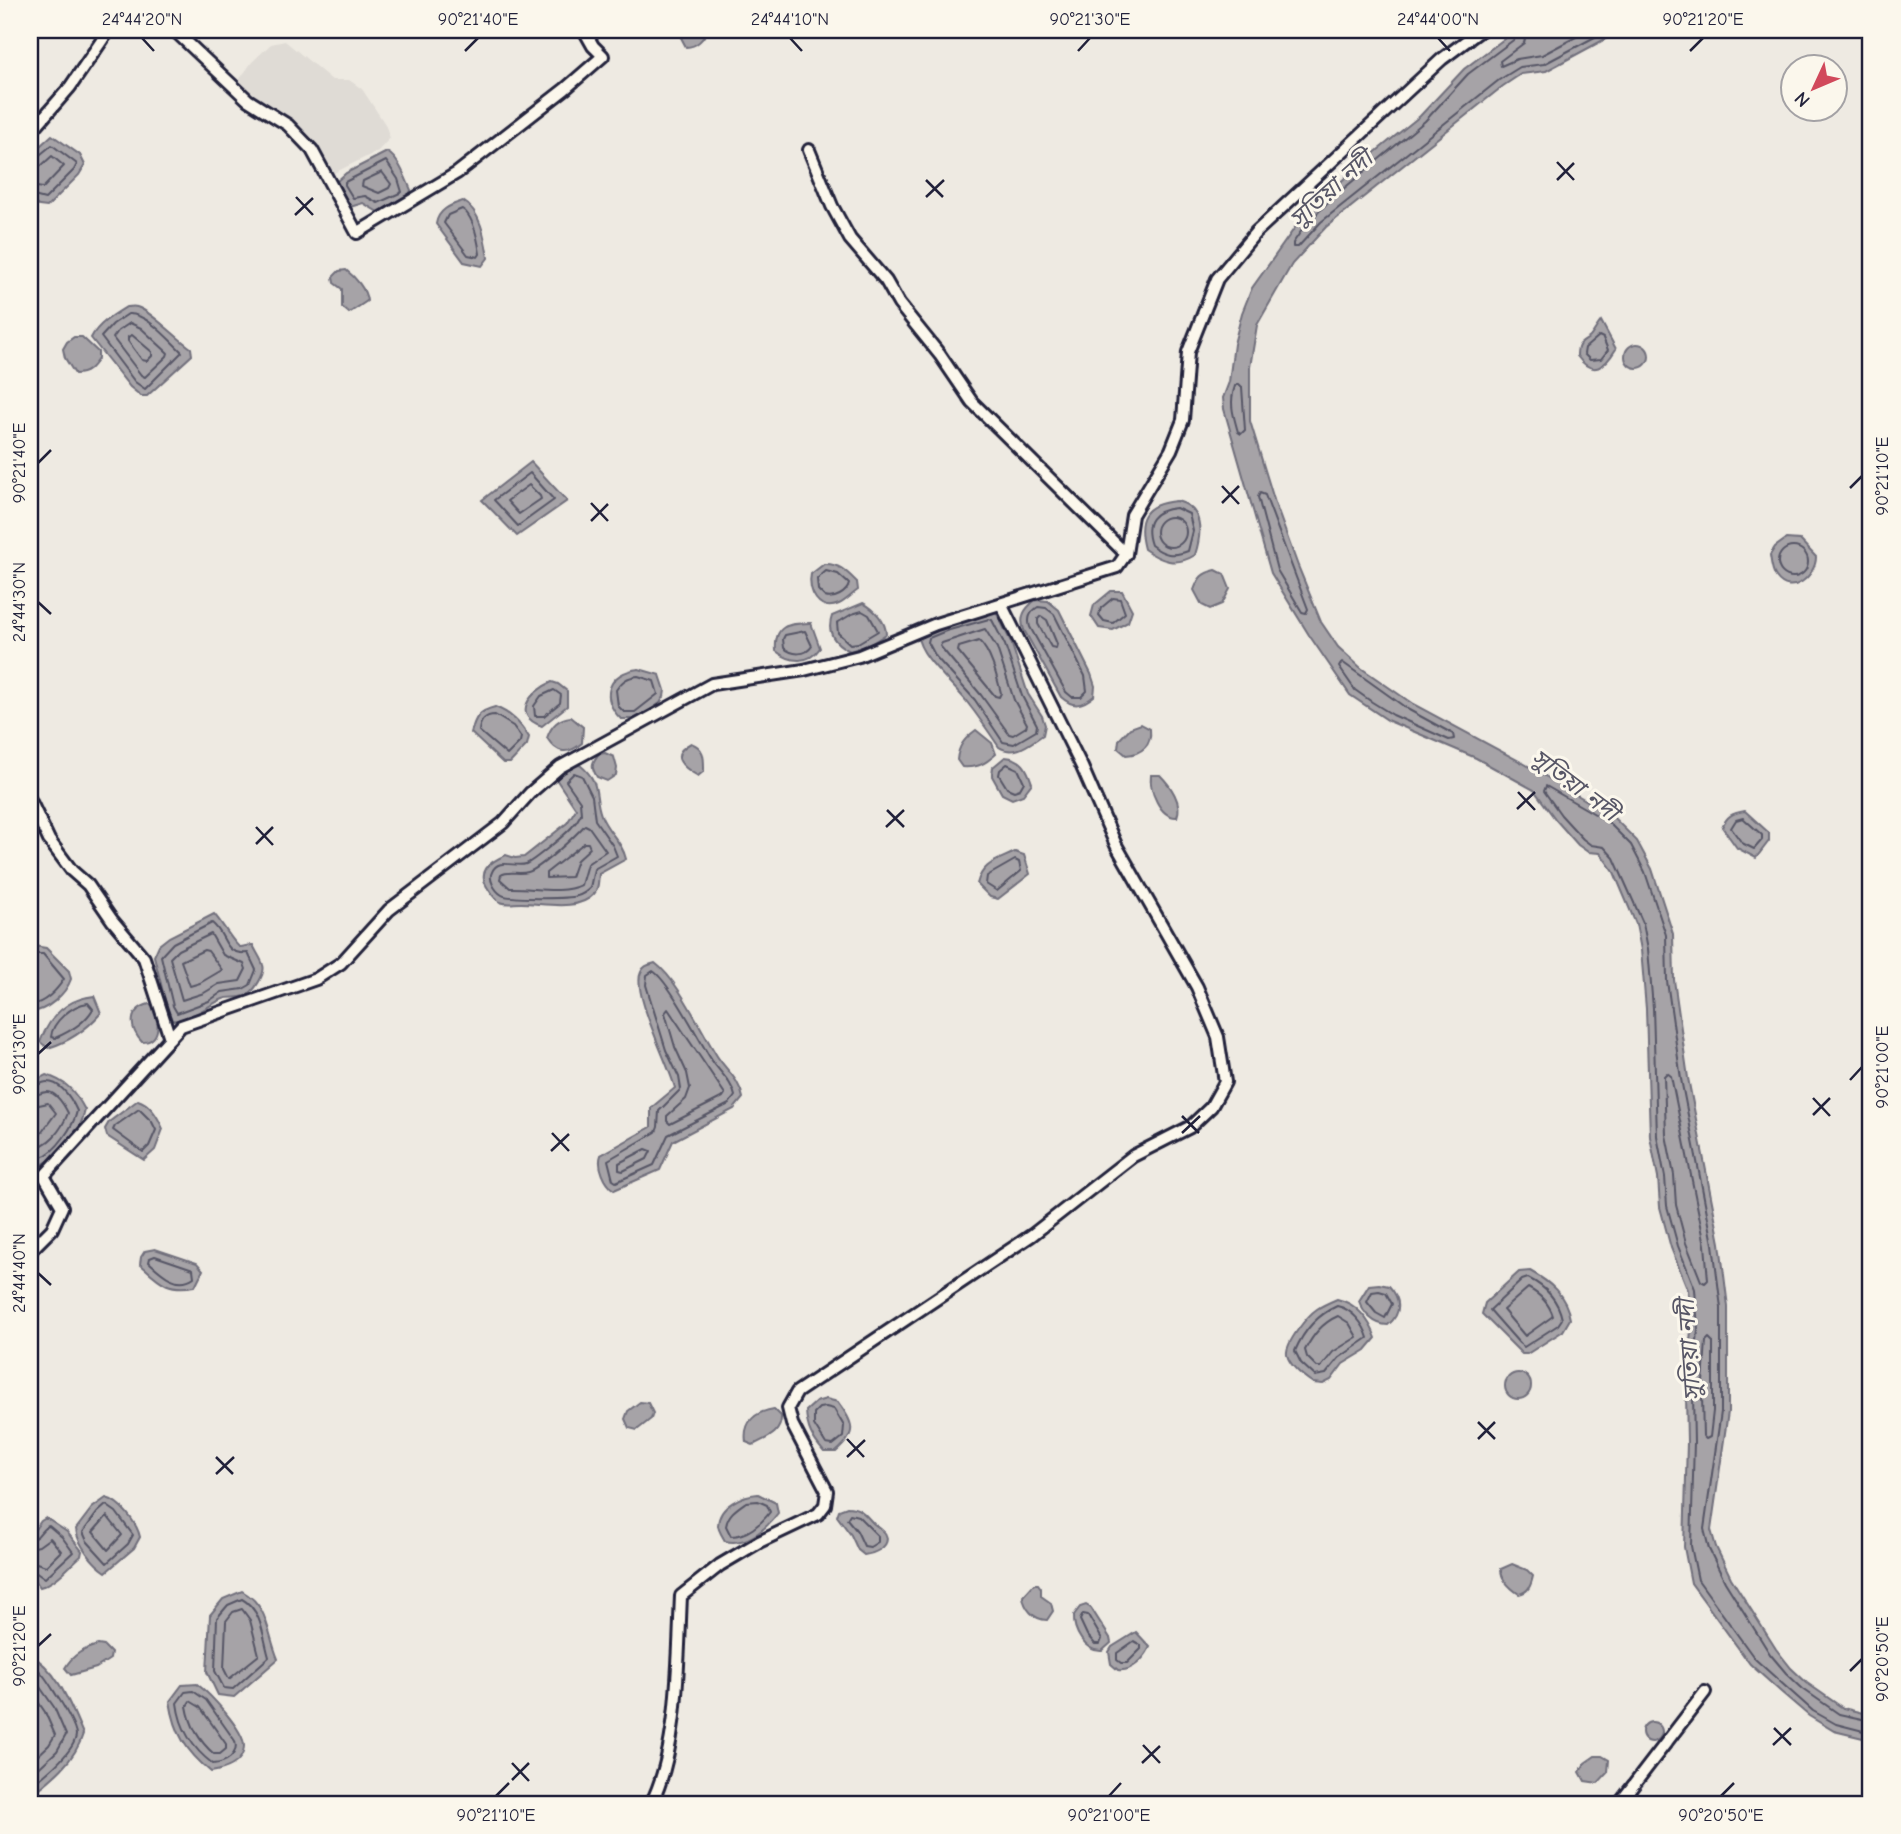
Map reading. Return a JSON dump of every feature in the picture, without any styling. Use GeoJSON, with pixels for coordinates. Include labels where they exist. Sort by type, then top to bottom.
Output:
{"type":"FeatureCollection","features":[{"type":"Feature","properties":{"kind":"street"},"geometry":{"type":"LineString","coordinates":[[30,133],[70,87],[108,30]]}},
{"type":"Feature","properties":{"kind":"street"},"geometry":{"type":"LineString","coordinates":[[174,30],[248,100],[288,125],[312,150],[357,233],[457,173],[603,56],[593,46],[584,30]]}},
{"type":"Feature","properties":{"kind":"street"},"geometry":{"type":"LineString","coordinates":[[30,1251],[52,1229],[62,1207],[44,1176],[181,1026],[316,979],[341,963],[389,910],[503,823],[530,793],[560,767],[712,684],[804,670],[859,656],[936,624],[1117,567],[1126,554],[1132,515],[1171,450],[1183,420],[1188,352],[1217,279],[1265,223],[1442,59],[1481,30]]}},
{"type":"Feature","properties":{"kind":"street"},"geometry":{"type":"LineString","coordinates":[[809,150],[832,206],[850,239],[886,281],[899,304],[940,355],[972,402],[1126,554]]}},
{"type":"Feature","properties":{"kind":"street"},"geometry":{"type":"LineString","coordinates":[[651,1804],[660,1787],[677,1687],[681,1596],[720,1565],[759,1542],[818,1514],[825,1505],[827,1491],[792,1424],[788,1408],[797,1392],[1031,1236],[1133,1156],[1190,1127],[1211,1107],[1225,1082],[1218,1037],[1197,987],[1116,845],[1082,767],[1001,604]]}},
{"type":"Feature","properties":{"kind":"street"},"geometry":{"type":"LineString","coordinates":[[30,800],[72,872],[88,885],[112,920],[144,958],[170,1038]]}},
{"type":"Feature","properties":{"kind":"street"},"geometry":{"type":"LineString","coordinates":[[1619,1804],[1705,1692]]}},
{"type":"Feature","properties":{"kind":"shaded area"},"geometry":{"type":"Polygon","coordinates":[[[285,41],[332,80],[349,80],[362,89],[385,124],[390,138],[378,151],[330,175],[322,155],[286,118],[263,105],[237,83],[252,62],[271,44],[285,41]]]}},
{"type":"Feature","properties":{"kind":"water"},"geometry":{"type":"Polygon","coordinates":[[[677,30],[708,30],[699,42],[686,47],[677,30]]]}},
{"type":"Feature","properties":{"kind":"water"},"geometry":{"type":"Polygon","coordinates":[[[1516,30],[1622,30],[1546,71],[1521,74],[1326,227],[1292,264],[1257,325],[1250,367],[1250,421],[1298,566],[1321,622],[1338,647],[1361,668],[1413,704],[1523,763],[1611,815],[1637,841],[1652,869],[1673,934],[1674,980],[1688,1078],[1720,1243],[1728,1307],[1728,1412],[1711,1530],[1731,1578],[1776,1649],[1807,1683],[1843,1708],[1871,1715],[1871,1740],[1834,1731],[1809,1716],[1781,1692],[1750,1664],[1691,1583],[1684,1547],[1686,1395],[1691,1329],[1688,1290],[1671,1248],[1660,1207],[1658,1177],[1650,1137],[1646,1009],[1641,950],[1636,924],[1614,872],[1600,853],[1588,852],[1578,845],[1534,790],[1476,758],[1389,721],[1350,695],[1271,573],[1224,409],[1223,398],[1229,382],[1234,344],[1252,288],[1299,222],[1352,171],[1420,116],[1464,69],[1516,30]]]}},
{"type":"Feature","properties":{"kind":"water"},"geometry":{"type":"Polygon","coordinates":[[[52,135],[80,155],[85,165],[79,175],[47,207],[39,206],[30,201],[30,155],[52,135]]]}},
{"type":"Feature","properties":{"kind":"water"},"geometry":{"type":"Polygon","coordinates":[[[387,152],[401,169],[411,190],[409,195],[378,212],[363,203],[350,207],[336,182],[346,173],[387,152]]]}},
{"type":"Feature","properties":{"kind":"water"},"geometry":{"type":"Polygon","coordinates":[[[463,201],[474,211],[484,234],[488,258],[482,266],[464,262],[436,224],[442,212],[449,206],[463,201]]]}},
{"type":"Feature","properties":{"kind":"water"},"geometry":{"type":"Polygon","coordinates":[[[346,270],[360,284],[367,301],[349,313],[342,307],[342,289],[334,283],[333,277],[339,271],[346,270]]]}},
{"type":"Feature","properties":{"kind":"water"},"geometry":{"type":"Polygon","coordinates":[[[126,307],[143,310],[191,348],[192,355],[147,396],[141,396],[130,387],[91,338],[102,324],[126,307]]]}},
{"type":"Feature","properties":{"kind":"water"},"geometry":{"type":"Polygon","coordinates":[[[1601,321],[1616,349],[1603,365],[1588,367],[1577,356],[1577,352],[1580,344],[1590,337],[1601,321]]]}},
{"type":"Feature","properties":{"kind":"water"},"geometry":{"type":"Polygon","coordinates":[[[74,337],[82,337],[98,352],[94,365],[79,374],[75,374],[63,349],[74,337]]]}},
{"type":"Feature","properties":{"kind":"water"},"geometry":{"type":"Polygon","coordinates":[[[1637,344],[1645,348],[1649,356],[1645,364],[1637,368],[1629,364],[1625,356],[1629,348],[1637,344]]]}},
{"type":"Feature","properties":{"kind":"water"},"geometry":{"type":"Polygon","coordinates":[[[531,462],[567,501],[517,536],[482,500],[531,462]]]}},
{"type":"Feature","properties":{"kind":"water"},"geometry":{"type":"Polygon","coordinates":[[[1176,501],[1185,504],[1196,515],[1199,538],[1195,555],[1175,562],[1156,557],[1144,549],[1141,529],[1145,514],[1150,509],[1176,501]]]}},
{"type":"Feature","properties":{"kind":"water"},"geometry":{"type":"Polygon","coordinates":[[[1786,539],[1800,540],[1816,557],[1812,571],[1802,582],[1795,585],[1782,583],[1772,567],[1770,555],[1775,547],[1786,539]]]}},
{"type":"Feature","properties":{"kind":"water"},"geometry":{"type":"Polygon","coordinates":[[[824,564],[834,565],[846,572],[857,582],[858,590],[839,604],[826,606],[820,603],[813,593],[810,581],[811,574],[824,564]]]}},
{"type":"Feature","properties":{"kind":"water"},"geometry":{"type":"Polygon","coordinates":[[[1216,570],[1224,574],[1230,589],[1222,604],[1210,609],[1202,605],[1194,590],[1202,576],[1216,570]]]}},
{"type":"Feature","properties":{"kind":"water"},"geometry":{"type":"Polygon","coordinates":[[[1111,591],[1122,591],[1132,610],[1128,622],[1113,630],[1099,628],[1091,616],[1094,605],[1111,591]]]}},
{"type":"Feature","properties":{"kind":"water"},"geometry":{"type":"Polygon","coordinates":[[[1035,600],[1048,601],[1059,610],[1091,674],[1095,686],[1094,696],[1085,702],[1074,704],[1061,697],[1024,630],[1024,613],[1035,600]]]}},
{"type":"Feature","properties":{"kind":"water"},"geometry":{"type":"Polygon","coordinates":[[[863,603],[879,616],[886,634],[869,645],[850,651],[833,637],[830,622],[832,616],[863,603]]]}},
{"type":"Feature","properties":{"kind":"water"},"geometry":{"type":"Polygon","coordinates":[[[995,610],[1011,642],[1028,694],[1045,725],[1043,735],[1011,751],[999,747],[967,702],[930,660],[919,643],[918,635],[995,610]]]}},
{"type":"Feature","properties":{"kind":"water"},"geometry":{"type":"Polygon","coordinates":[[[811,623],[820,648],[811,657],[794,660],[776,651],[777,635],[784,627],[811,623]]]}},
{"type":"Feature","properties":{"kind":"water"},"geometry":{"type":"Polygon","coordinates":[[[639,669],[660,675],[665,690],[664,697],[660,703],[637,719],[621,719],[610,703],[610,687],[620,675],[639,669]]]}},
{"type":"Feature","properties":{"kind":"water"},"geometry":{"type":"Polygon","coordinates":[[[552,682],[567,691],[567,706],[542,726],[527,716],[527,703],[537,691],[552,682]]]}},
{"type":"Feature","properties":{"kind":"water"},"geometry":{"type":"Polygon","coordinates":[[[495,707],[515,719],[529,737],[527,745],[510,763],[503,763],[471,733],[478,716],[495,707]]]}},
{"type":"Feature","properties":{"kind":"water"},"geometry":{"type":"Polygon","coordinates":[[[571,717],[583,727],[582,743],[572,750],[559,750],[547,738],[556,723],[571,717]]]}},
{"type":"Feature","properties":{"kind":"water"},"geometry":{"type":"Polygon","coordinates":[[[1141,724],[1150,729],[1148,744],[1137,753],[1126,755],[1118,748],[1119,740],[1130,728],[1141,724]]]}},
{"type":"Feature","properties":{"kind":"water"},"geometry":{"type":"Polygon","coordinates":[[[976,730],[992,743],[996,754],[981,765],[962,767],[957,760],[959,751],[965,739],[976,730]]]}},
{"type":"Feature","properties":{"kind":"water"},"geometry":{"type":"Polygon","coordinates":[[[691,743],[699,748],[704,758],[704,771],[698,776],[680,761],[680,752],[691,743]]]}},
{"type":"Feature","properties":{"kind":"water"},"geometry":{"type":"Polygon","coordinates":[[[605,753],[614,757],[617,768],[616,775],[607,781],[597,777],[593,768],[596,757],[605,753]]]}},
{"type":"Feature","properties":{"kind":"water"},"geometry":{"type":"Polygon","coordinates":[[[1005,757],[1016,759],[1023,765],[1032,783],[1023,795],[1012,799],[1002,794],[992,776],[993,767],[1005,757]]]}},
{"type":"Feature","properties":{"kind":"water"},"geometry":{"type":"Polygon","coordinates":[[[580,765],[594,783],[601,815],[626,859],[599,874],[596,892],[579,903],[560,905],[500,902],[485,884],[486,868],[506,855],[524,857],[567,823],[576,809],[556,779],[571,766],[580,765]]]}},
{"type":"Feature","properties":{"kind":"water"},"geometry":{"type":"Polygon","coordinates":[[[1151,775],[1160,775],[1171,789],[1177,800],[1177,817],[1165,813],[1157,802],[1151,775]]]}},
{"type":"Feature","properties":{"kind":"water"},"geometry":{"type":"Polygon","coordinates":[[[1745,811],[1769,833],[1769,841],[1756,858],[1737,848],[1722,827],[1730,816],[1745,811]]]}},
{"type":"Feature","properties":{"kind":"water"},"geometry":{"type":"Polygon","coordinates":[[[1015,852],[1024,855],[1030,874],[998,899],[990,897],[977,884],[979,877],[991,863],[1015,852]]]}},
{"type":"Feature","properties":{"kind":"water"},"geometry":{"type":"Polygon","coordinates":[[[214,914],[238,946],[253,945],[263,965],[261,978],[245,996],[223,999],[192,1016],[172,1020],[154,956],[159,945],[169,937],[214,914]]]}},
{"type":"Feature","properties":{"kind":"water"},"geometry":{"type":"Polygon","coordinates":[[[34,946],[46,948],[69,971],[71,979],[55,1001],[30,1012],[30,949],[34,946]]]}},
{"type":"Feature","properties":{"kind":"water"},"geometry":{"type":"Polygon","coordinates":[[[655,963],[681,993],[717,1056],[736,1080],[743,1098],[734,1109],[673,1141],[660,1170],[614,1190],[603,1174],[601,1155],[651,1127],[651,1108],[675,1088],[641,995],[641,972],[655,963]]]}},
{"type":"Feature","properties":{"kind":"water"},"geometry":{"type":"Polygon","coordinates":[[[94,996],[101,1013],[90,1024],[70,1039],[48,1048],[40,1042],[60,1010],[75,1001],[94,996]]]}},
{"type":"Feature","properties":{"kind":"water"},"geometry":{"type":"Polygon","coordinates":[[[149,1004],[156,1006],[157,1029],[153,1038],[142,1042],[135,1031],[133,1020],[137,1010],[149,1004]]]}},
{"type":"Feature","properties":{"kind":"water"},"geometry":{"type":"Polygon","coordinates":[[[46,1075],[69,1088],[85,1110],[79,1128],[69,1143],[56,1156],[40,1166],[30,1162],[30,1083],[46,1075]]]}},
{"type":"Feature","properties":{"kind":"water"},"geometry":{"type":"Polygon","coordinates":[[[138,1100],[150,1108],[163,1129],[155,1150],[144,1160],[107,1136],[105,1129],[109,1122],[138,1100]]]}},
{"type":"Feature","properties":{"kind":"water"},"geometry":{"type":"Polygon","coordinates":[[[155,1249],[197,1263],[203,1270],[195,1286],[177,1287],[164,1284],[140,1264],[145,1251],[155,1249]]]}},
{"type":"Feature","properties":{"kind":"water"},"geometry":{"type":"Polygon","coordinates":[[[1530,1271],[1561,1296],[1570,1319],[1563,1331],[1527,1354],[1522,1354],[1482,1314],[1485,1303],[1519,1272],[1530,1271]]]}},
{"type":"Feature","properties":{"kind":"water"},"geometry":{"type":"Polygon","coordinates":[[[1369,1285],[1389,1286],[1398,1301],[1396,1316],[1388,1325],[1370,1318],[1359,1301],[1369,1285]]]}},
{"type":"Feature","properties":{"kind":"water"},"geometry":{"type":"Polygon","coordinates":[[[1337,1299],[1350,1304],[1361,1313],[1376,1338],[1366,1350],[1343,1364],[1331,1380],[1323,1384],[1313,1383],[1291,1363],[1287,1350],[1308,1317],[1337,1299]]]}},
{"type":"Feature","properties":{"kind":"water"},"geometry":{"type":"Polygon","coordinates":[[[1518,1373],[1527,1377],[1531,1386],[1527,1395],[1518,1399],[1509,1395],[1505,1386],[1509,1377],[1518,1373]]]}},
{"type":"Feature","properties":{"kind":"water"},"geometry":{"type":"Polygon","coordinates":[[[826,1399],[838,1402],[850,1422],[851,1434],[836,1452],[824,1452],[813,1438],[808,1423],[806,1411],[816,1402],[826,1399]]]}},
{"type":"Feature","properties":{"kind":"water"},"geometry":{"type":"Polygon","coordinates":[[[640,1402],[648,1403],[653,1413],[651,1419],[637,1430],[629,1428],[625,1419],[628,1411],[640,1402]]]}},
{"type":"Feature","properties":{"kind":"water"},"geometry":{"type":"Polygon","coordinates":[[[774,1409],[781,1416],[776,1431],[753,1445],[746,1442],[746,1429],[752,1419],[774,1409]]]}},
{"type":"Feature","properties":{"kind":"water"},"geometry":{"type":"Polygon","coordinates":[[[758,1494],[776,1503],[778,1513],[748,1539],[725,1541],[718,1525],[723,1512],[733,1502],[758,1494]]]}},
{"type":"Feature","properties":{"kind":"water"},"geometry":{"type":"Polygon","coordinates":[[[106,1498],[117,1503],[127,1513],[140,1537],[134,1548],[106,1572],[87,1553],[79,1541],[76,1529],[92,1508],[106,1498]]]}},
{"type":"Feature","properties":{"kind":"water"},"geometry":{"type":"Polygon","coordinates":[[[847,1507],[859,1510],[884,1532],[887,1540],[883,1547],[864,1555],[858,1550],[837,1516],[839,1510],[847,1507]]]}},
{"type":"Feature","properties":{"kind":"water"},"geometry":{"type":"Polygon","coordinates":[[[46,1518],[67,1532],[82,1551],[81,1556],[62,1574],[40,1587],[30,1573],[30,1536],[46,1518]]]}},
{"type":"Feature","properties":{"kind":"water"},"geometry":{"type":"Polygon","coordinates":[[[1512,1564],[1527,1570],[1533,1576],[1525,1592],[1519,1594],[1503,1577],[1501,1569],[1512,1564]]]}},
{"type":"Feature","properties":{"kind":"water"},"geometry":{"type":"Polygon","coordinates":[[[1034,1584],[1038,1584],[1041,1596],[1051,1603],[1053,1611],[1047,1620],[1034,1616],[1025,1605],[1023,1596],[1034,1584]]]}},
{"type":"Feature","properties":{"kind":"water"},"geometry":{"type":"Polygon","coordinates":[[[242,1591],[251,1597],[262,1612],[278,1659],[234,1697],[218,1695],[207,1672],[210,1615],[223,1599],[242,1591]]]}},
{"type":"Feature","properties":{"kind":"water"},"geometry":{"type":"Polygon","coordinates":[[[1086,1605],[1091,1608],[1110,1638],[1111,1643],[1102,1651],[1090,1648],[1078,1634],[1074,1615],[1080,1607],[1086,1605]]]}},
{"type":"Feature","properties":{"kind":"water"},"geometry":{"type":"Polygon","coordinates":[[[1136,1632],[1150,1647],[1137,1664],[1118,1670],[1111,1664],[1109,1652],[1112,1647],[1136,1632]]]}},
{"type":"Feature","properties":{"kind":"water"},"geometry":{"type":"Polygon","coordinates":[[[98,1645],[104,1646],[111,1653],[110,1659],[96,1668],[71,1675],[65,1668],[72,1659],[84,1650],[98,1645]]]}},
{"type":"Feature","properties":{"kind":"water"},"geometry":{"type":"Polygon","coordinates":[[[30,1655],[40,1661],[56,1679],[83,1734],[69,1761],[30,1796],[30,1655]]]}},
{"type":"Feature","properties":{"kind":"water"},"geometry":{"type":"Polygon","coordinates":[[[197,1684],[225,1713],[243,1739],[241,1757],[227,1768],[211,1772],[195,1757],[183,1741],[172,1713],[170,1701],[182,1685],[197,1684]]]}},
{"type":"Feature","properties":{"kind":"water"},"geometry":{"type":"Polygon","coordinates":[[[1648,1722],[1656,1722],[1662,1732],[1656,1742],[1648,1742],[1642,1736],[1642,1728],[1648,1722]]]}},
{"type":"Feature","properties":{"kind":"water"},"geometry":{"type":"Polygon","coordinates":[[[1595,1756],[1609,1760],[1608,1772],[1598,1783],[1585,1781],[1580,1772],[1585,1763],[1595,1756]]]}},
{"type":"Feature","properties":{"kind":"water label","name":"সুতিয়া নদী"},"geometry":{"type":"Point","coordinates":[1331,189]}},
{"type":"Feature","properties":{"kind":"water label","name":"সুতিয়া নদী"},"geometry":{"type":"Point","coordinates":[1575,785]}},
{"type":"Feature","properties":{"kind":"water label","name":"সুতিয়া নদী"},"geometry":{"type":"Point","coordinates":[1689,1350]}}]}
